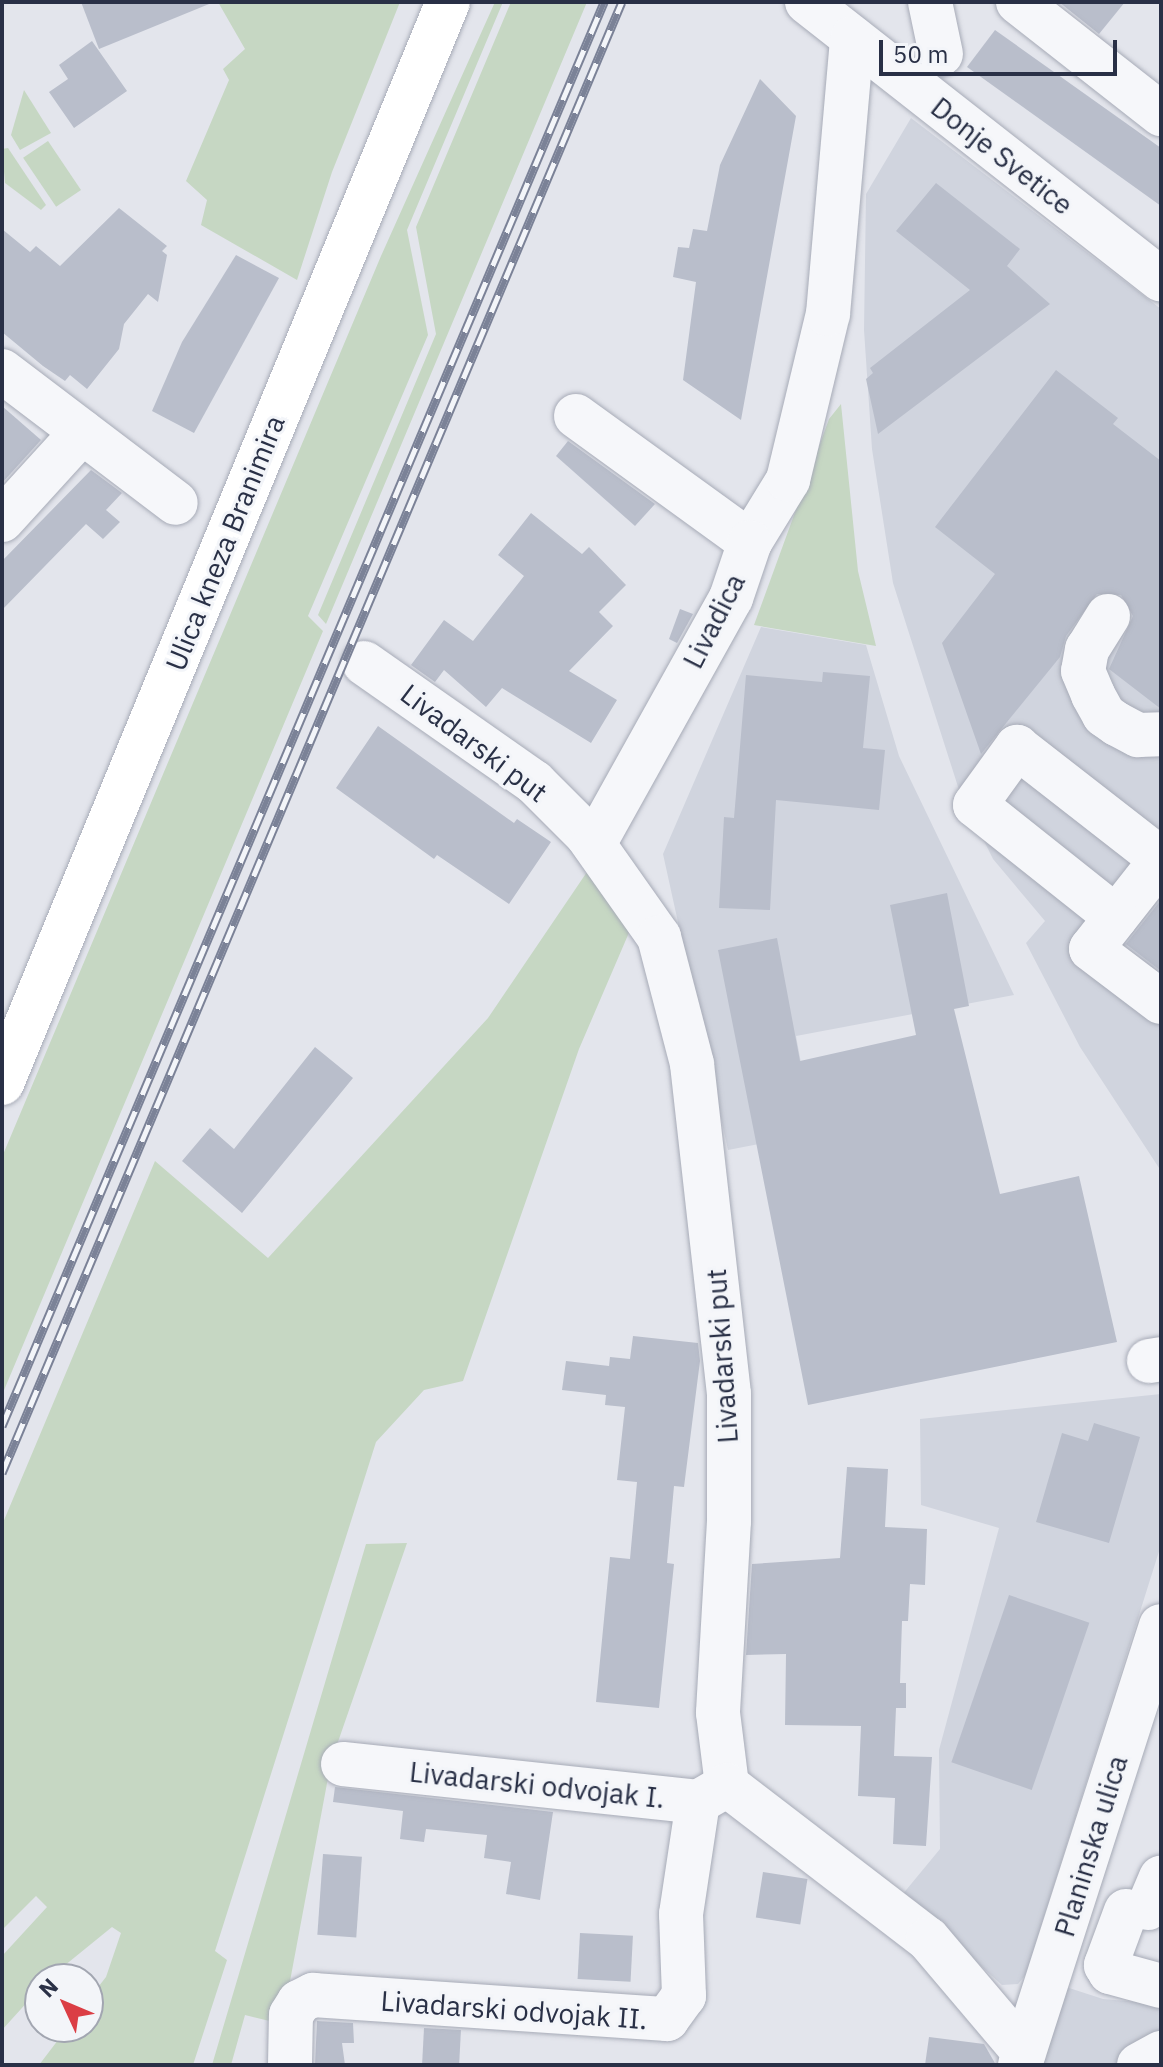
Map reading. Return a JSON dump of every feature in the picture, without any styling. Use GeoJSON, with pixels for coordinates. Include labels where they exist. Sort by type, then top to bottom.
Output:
{"type":"FeatureCollection","features":[{"type":"Feature","properties":{"kind":"main road","name":"Ulica kneza Branimira"},"geometry":{"type":"LineString","coordinates":[[2,1083],[448,2]]}},
{"type":"Feature","properties":{"kind":"street","name":"Donje Svetice"},"geometry":{"type":"LineString","coordinates":[[807,2],[1161,280]]}},
{"type":"Feature","properties":{"kind":"street"},"geometry":{"type":"LineString","coordinates":[[930,2],[941,54]]}},
{"type":"Feature","properties":{"kind":"street"},"geometry":{"type":"LineString","coordinates":[[1018,2],[1161,114]]}},
{"type":"Feature","properties":{"kind":"street"},"geometry":{"type":"LineString","coordinates":[[750,542],[788,480],[828,314],[852,38]]}},
{"type":"Feature","properties":{"kind":"street"},"geometry":{"type":"LineString","coordinates":[[2,371],[176,503]]}},
{"type":"Feature","properties":{"kind":"street","name":"Livadica"},"geometry":{"type":"LineString","coordinates":[[576,416],[750,542],[731,598],[594,844]]}},
{"type":"Feature","properties":{"kind":"street"},"geometry":{"type":"LineString","coordinates":[[2,520],[82,432]]}},
{"type":"Feature","properties":{"kind":"street"},"geometry":{"type":"LineString","coordinates":[[1108,616],[1085,660],[1083,671],[1093,695],[1104,715],[1117,724],[1138,735],[1161,734]]}},
{"type":"Feature","properties":{"kind":"street","name":"Livadarski put"},"geometry":{"type":"LineString","coordinates":[[364,663],[534,782],[594,844],[659,937],[692,1064],[729,1394],[729,1521],[713,1794]]}},
{"type":"Feature","properties":{"kind":"street"},"geometry":{"type":"LineString","coordinates":[[1116,917],[975,805],[1017,747],[1161,859],[1116,917],[1091,949],[1161,1002]]}},
{"type":"Feature","properties":{"kind":"street","name":"Planinska ulica"},"geometry":{"type":"LineString","coordinates":[[1022,2059],[1072,1906],[1147,1706],[1161,1626]]}},
{"type":"Feature","properties":{"kind":"street","name":"Livadarski odvojak I."},"geometry":{"type":"LineString","coordinates":[[343,1764],[713,1794]]}},
{"type":"Feature","properties":{"kind":"street"},"geometry":{"type":"LineString","coordinates":[[713,1794],[928,1939],[1022,2059]]}},
{"type":"Feature","properties":{"kind":"street","name":"Livadarski odvojak II."},"geometry":{"type":"LineString","coordinates":[[290,2065],[291,2015],[299,2002],[313,1995],[667,2019],[684,1996],[681,1914],[713,1794]]}},
{"type":"Feature","properties":{"kind":"street"},"geometry":{"type":"LineString","coordinates":[[1072,1906],[1149,1902]]}},
{"type":"Feature","properties":{"kind":"street"},"geometry":{"type":"LineString","coordinates":[[1149,1902],[1106,1965],[1110,1972],[1161,1986]]}},
{"type":"Feature","properties":{"kind":"street"},"geometry":{"type":"LineString","coordinates":[[1139,2065],[1161,2053]]}},
{"type":"Feature","properties":{"kind":"shaded area"},"geometry":{"type":"Polygon","coordinates":[[[911,118],[1161,309],[1161,1171],[1080,1047],[1026,943],[1045,921],[993,859],[960,793],[893,583],[872,449],[864,330],[866,194],[911,118]]]}},
{"type":"Feature","properties":{"kind":"shaded area"},"geometry":{"type":"Polygon","coordinates":[[[761,627],[866,645],[899,756],[1014,995],[796,1036],[814,1133],[728,1150],[663,854],[761,627]]]}},
{"type":"Feature","properties":{"kind":"shaded area"},"geometry":{"type":"Polygon","coordinates":[[[1161,1394],[1161,1545],[1026,1974],[1018,1984],[1002,1985],[902,1895],[940,1849],[939,1750],[999,1528],[921,1505],[920,1419],[1161,1394]]]}},
{"type":"Feature","properties":{"kind":"shaded area"},"geometry":{"type":"Polygon","coordinates":[[[1066,1987],[1103,1999],[1161,2004],[1161,2065],[1039,2065],[1066,1987]]]}},
{"type":"Feature","properties":{"kind":"green space"},"geometry":{"type":"Polygon","coordinates":[[[218,2],[400,2],[332,172],[297,280],[201,225],[207,200],[186,181],[229,80],[223,69],[245,49],[218,2]]]}},
{"type":"Feature","properties":{"kind":"green space"},"geometry":{"type":"Polygon","coordinates":[[[495,2],[503,2],[407,230],[428,335],[308,616],[323,631],[2,1395],[2,1157],[381,256],[495,2]]]}},
{"type":"Feature","properties":{"kind":"green space"},"geometry":{"type":"Polygon","coordinates":[[[511,2],[587,2],[326,624],[318,615],[436,334],[416,227],[511,2]]]}},
{"type":"Feature","properties":{"kind":"green space"},"geometry":{"type":"Polygon","coordinates":[[[24,90],[51,133],[20,150],[11,135],[24,90]]]}},
{"type":"Feature","properties":{"kind":"green space"},"geometry":{"type":"Polygon","coordinates":[[[48,141],[81,190],[56,207],[23,158],[48,141]]]}},
{"type":"Feature","properties":{"kind":"green space"},"geometry":{"type":"Polygon","coordinates":[[[8,148],[46,205],[41,210],[5,183],[2,149],[8,148]]]}},
{"type":"Feature","properties":{"kind":"green space"},"geometry":{"type":"Polygon","coordinates":[[[841,404],[858,571],[876,646],[754,625],[829,419],[841,404]]]}},
{"type":"Feature","properties":{"kind":"green space"},"geometry":{"type":"Polygon","coordinates":[[[589,869],[634,921],[579,1049],[463,1381],[424,1390],[376,1442],[215,1951],[227,1960],[193,2065],[39,2065],[56,2043],[104,2043],[104,1980],[121,1933],[112,1927],[68,1963],[24,1963],[24,2006],[2,2030],[2,1956],[47,1907],[36,1896],[2,1930],[2,1525],[155,1161],[268,1258],[488,1018],[589,869]]]}},
{"type":"Feature","properties":{"kind":"green space"},"geometry":{"type":"Polygon","coordinates":[[[407,1543],[331,1762],[282,2024],[245,2015],[231,2065],[212,2065],[366,1544],[407,1543]]]}},
{"type":"Feature","properties":{"kind":"building"},"geometry":{"type":"Polygon","coordinates":[[[81,2],[214,2],[99,49],[81,2]]]}},
{"type":"Feature","properties":{"kind":"building"},"geometry":{"type":"Polygon","coordinates":[[[1059,2],[1125,2],[1099,34],[1059,2]]]}},
{"type":"Feature","properties":{"kind":"building"},"geometry":{"type":"Polygon","coordinates":[[[995,30],[1161,148],[1161,206],[967,67],[995,30]]]}},
{"type":"Feature","properties":{"kind":"building"},"geometry":{"type":"Polygon","coordinates":[[[92,41],[127,91],[74,128],[49,92],[68,79],[59,65],[92,41]]]}},
{"type":"Feature","properties":{"kind":"building"},"geometry":{"type":"Polygon","coordinates":[[[760,79],[796,116],[741,420],[683,380],[696,282],[673,277],[678,247],[689,248],[693,229],[707,231],[720,165],[760,79]]]}},
{"type":"Feature","properties":{"kind":"building"},"geometry":{"type":"Polygon","coordinates":[[[936,183],[1020,249],[1007,266],[1050,304],[878,434],[866,379],[873,373],[870,368],[970,290],[896,231],[936,183]]]}},
{"type":"Feature","properties":{"kind":"building"},"geometry":{"type":"Polygon","coordinates":[[[119,208],[167,246],[162,251],[167,255],[158,302],[148,294],[124,324],[119,349],[87,389],[70,375],[65,381],[2,332],[2,229],[30,252],[36,246],[60,266],[119,208]]]}},
{"type":"Feature","properties":{"kind":"building"},"geometry":{"type":"Polygon","coordinates":[[[236,255],[279,278],[194,433],[152,411],[182,342],[236,255]]]}},
{"type":"Feature","properties":{"kind":"building"},"geometry":{"type":"Polygon","coordinates":[[[1056,370],[1118,418],[1113,424],[1161,461],[1161,709],[1109,669],[1133,616],[1121,595],[1097,594],[1066,636],[1060,657],[981,754],[942,643],[995,574],[935,527],[1056,370]]]}},
{"type":"Feature","properties":{"kind":"building"},"geometry":{"type":"Polygon","coordinates":[[[2,406],[41,440],[2,483],[2,406]]]}},
{"type":"Feature","properties":{"kind":"building"},"geometry":{"type":"Polygon","coordinates":[[[568,441],[655,504],[635,526],[556,456],[568,441]]]}},
{"type":"Feature","properties":{"kind":"building"},"geometry":{"type":"Polygon","coordinates":[[[91,470],[122,493],[106,510],[120,522],[103,539],[86,524],[2,610],[2,561],[91,470]]]}},
{"type":"Feature","properties":{"kind":"building"},"geometry":{"type":"Polygon","coordinates":[[[531,513],[582,554],[589,547],[626,585],[599,612],[613,626],[569,671],[617,700],[591,743],[502,688],[486,707],[444,670],[435,682],[411,665],[444,620],[473,641],[524,576],[498,555],[531,513]]]}},
{"type":"Feature","properties":{"kind":"building"},"geometry":{"type":"Polygon","coordinates":[[[680,609],[693,614],[677,643],[669,639],[680,609]]]}},
{"type":"Feature","properties":{"kind":"building"},"geometry":{"type":"Polygon","coordinates":[[[823,672],[870,676],[863,748],[885,750],[879,810],[776,800],[770,910],[719,908],[724,817],[734,818],[746,675],[822,682],[823,672]]]}},
{"type":"Feature","properties":{"kind":"building"},"geometry":{"type":"Polygon","coordinates":[[[378,726],[514,823],[517,819],[551,842],[509,904],[437,855],[434,859],[336,788],[378,726]]]}},
{"type":"Feature","properties":{"kind":"building"},"geometry":{"type":"Polygon","coordinates":[[[947,893],[969,1006],[954,1009],[1000,1194],[1079,1176],[1117,1342],[808,1405],[718,950],[777,938],[800,1061],[916,1035],[890,905],[947,893]]]}},
{"type":"Feature","properties":{"kind":"building"},"geometry":{"type":"Polygon","coordinates":[[[1161,900],[1161,971],[1126,944],[1161,900]]]}},
{"type":"Feature","properties":{"kind":"building"},"geometry":{"type":"Polygon","coordinates":[[[315,1047],[353,1078],[242,1213],[182,1161],[210,1128],[234,1149],[315,1047]]]}},
{"type":"Feature","properties":{"kind":"building"},"geometry":{"type":"Polygon","coordinates":[[[633,1336],[698,1343],[700,1361],[684,1487],[674,1486],[667,1563],[674,1564],[659,1708],[596,1702],[610,1557],[630,1559],[637,1482],[617,1480],[625,1407],[605,1405],[606,1395],[562,1390],[566,1361],[609,1366],[610,1357],[630,1359],[633,1336]]]}},
{"type":"Feature","properties":{"kind":"building"},"geometry":{"type":"Polygon","coordinates":[[[1094,1423],[1140,1437],[1109,1543],[1036,1522],[1062,1433],[1088,1441],[1094,1423]]]}},
{"type":"Feature","properties":{"kind":"building"},"geometry":{"type":"Polygon","coordinates":[[[847,1467],[888,1469],[885,1527],[927,1529],[925,1585],[910,1584],[908,1621],[902,1621],[900,1683],[906,1683],[906,1708],[896,1708],[894,1756],[932,1757],[926,1846],[893,1844],[895,1798],[858,1796],[861,1726],[785,1725],[786,1654],[746,1655],[752,1564],[840,1558],[847,1467]]]}},
{"type":"Feature","properties":{"kind":"building"},"geometry":{"type":"Polygon","coordinates":[[[1009,1595],[1089,1623],[1032,1790],[951,1762],[1009,1595]]]}},
{"type":"Feature","properties":{"kind":"building"},"geometry":{"type":"Polygon","coordinates":[[[335,1787],[553,1812],[540,1900],[506,1894],[511,1862],[484,1858],[487,1835],[426,1829],[424,1842],[400,1839],[403,1811],[333,1802],[335,1787]]]}},
{"type":"Feature","properties":{"kind":"building"},"geometry":{"type":"Polygon","coordinates":[[[323,1854],[362,1857],[356,1938],[317,1935],[323,1854]]]}},
{"type":"Feature","properties":{"kind":"building"},"geometry":{"type":"Polygon","coordinates":[[[763,1872],[807,1879],[800,1924],[756,1917],[763,1872]]]}},
{"type":"Feature","properties":{"kind":"building"},"geometry":{"type":"Polygon","coordinates":[[[580,1933],[633,1936],[631,1982],[578,1979],[580,1933]]]}},
{"type":"Feature","properties":{"kind":"building"},"geometry":{"type":"Polygon","coordinates":[[[317,2021],[353,2023],[354,2043],[342,2043],[345,2065],[315,2065],[317,2021]]]}},
{"type":"Feature","properties":{"kind":"building"},"geometry":{"type":"Polygon","coordinates":[[[424,2028],[461,2030],[459,2065],[422,2065],[424,2028]]]}},
{"type":"Feature","properties":{"kind":"building"},"geometry":{"type":"Polygon","coordinates":[[[929,2037],[984,2044],[996,2065],[925,2065],[929,2037]]]}},
{"type":"Feature","properties":{"kind":"railway"},"geometry":{"type":"LineString","coordinates":[[2,1426],[604,2]]}},
{"type":"Feature","properties":{"kind":"railway"},"geometry":{"type":"LineString","coordinates":[[2,1473],[622,2]]}}]}
